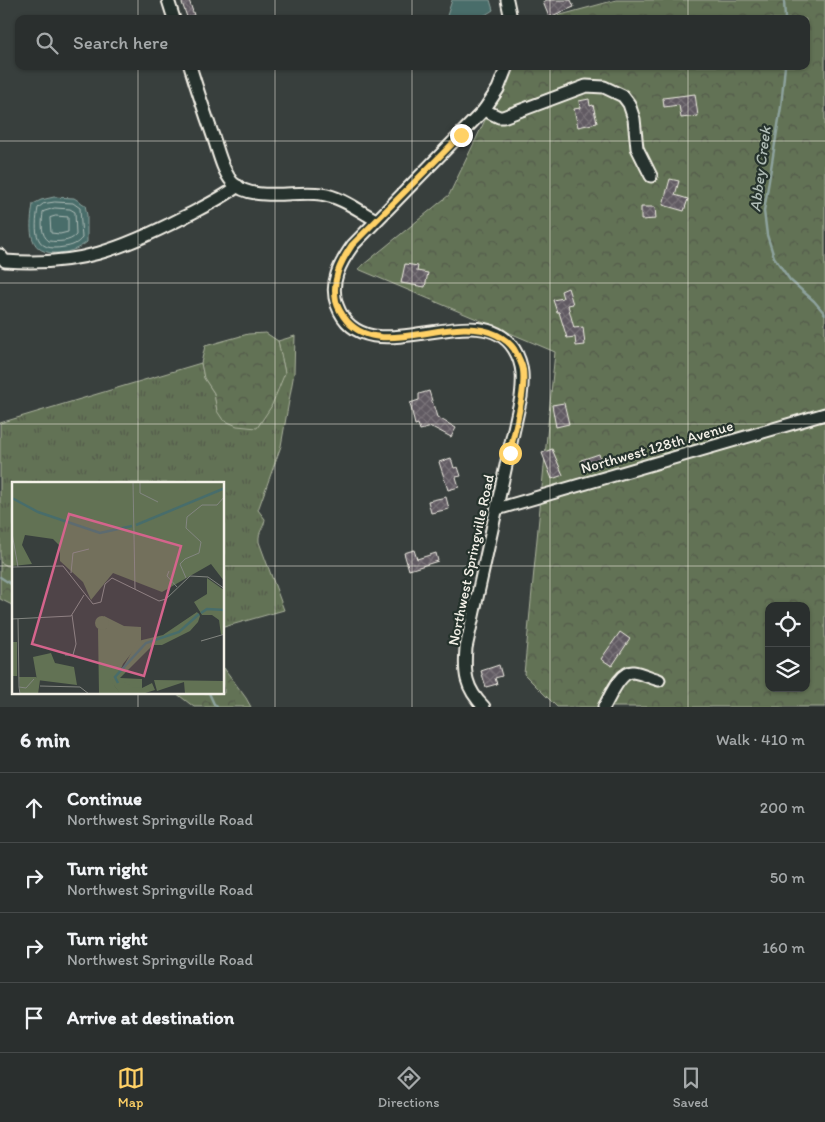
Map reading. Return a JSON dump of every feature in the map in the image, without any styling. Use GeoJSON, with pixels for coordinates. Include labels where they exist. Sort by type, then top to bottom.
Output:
{"type":"FeatureCollection","features":[{"type":"Feature","properties":{"kind":"street"},"geometry":{"type":"LineString","coordinates":[[168,0],[173,15]]}},
{"type":"Feature","properties":{"kind":"street"},"geometry":{"type":"LineString","coordinates":[[506,0],[510,15]]}},
{"type":"Feature","properties":{"kind":"street"},"geometry":{"type":"LineString","coordinates":[[191,70],[226,172],[238,186],[246,192],[261,194],[312,193],[328,196],[345,202],[376,220]]}},
{"type":"Feature","properties":{"kind":"street","name":"Northwest Springville Road"},"geometry":{"type":"LineString","coordinates":[[484,707],[472,694],[465,672],[465,661],[468,636],[522,387],[523,370],[518,356],[506,340],[491,332],[472,328],[384,337],[360,332],[350,325],[337,305],[335,279],[339,266],[352,245],[484,110],[498,89],[505,70]]}},
{"type":"Feature","properties":{"kind":"street"},"geometry":{"type":"LineString","coordinates":[[484,110],[503,117],[586,86],[604,87],[623,96],[629,104],[634,119],[638,148],[651,176]]}},
{"type":"Feature","properties":{"kind":"street"},"geometry":{"type":"LineString","coordinates":[[0,256],[5,261],[33,264],[74,260],[115,250],[150,235],[225,196],[238,186]]}},
{"type":"Feature","properties":{"kind":"street","name":"Northwest 128th Avenue"},"geometry":{"type":"LineString","coordinates":[[497,509],[825,414]]}},
{"type":"Feature","properties":{"kind":"street"},"geometry":{"type":"LineString","coordinates":[[604,707],[625,674],[631,672],[659,680]]}},
{"type":"Feature","properties":{"kind":"green space"},"geometry":{"type":"Polygon","coordinates":[[[616,0],[825,0],[825,707],[557,707],[524,674],[555,352],[358,269],[449,195],[509,70],[810,70],[810,15],[561,15],[616,0]]]}},
{"type":"Feature","properties":{"kind":"green space"},"geometry":{"type":"Polygon","coordinates":[[[266,333],[278,341],[285,373],[271,407],[257,428],[237,426],[223,420],[217,411],[214,393],[204,378],[201,363],[205,346],[248,334],[266,333]]]}},
{"type":"Feature","properties":{"kind":"green space"},"geometry":{"type":"Polygon","coordinates":[[[295,336],[294,373],[281,446],[258,510],[265,519],[259,535],[259,542],[284,610],[225,627],[225,482],[12,482],[12,566],[0,562],[0,423],[201,363],[204,378],[214,393],[217,411],[285,373],[278,341],[295,336]]]}},
{"type":"Feature","properties":{"kind":"green space"},"geometry":{"type":"Polygon","coordinates":[[[0,562],[7,566],[12,566],[12,605],[0,599],[0,562]]]}},
{"type":"Feature","properties":{"kind":"green space"},"geometry":{"type":"Polygon","coordinates":[[[225,669],[251,707],[194,707],[177,694],[225,694],[225,669]]]}},
{"type":"Feature","properties":{"kind":"water"},"geometry":{"type":"Polygon","coordinates":[[[452,0],[490,0],[493,10],[484,15],[447,15],[452,0]]]}},
{"type":"Feature","properties":{"kind":"water"},"geometry":{"type":"Polygon","coordinates":[[[54,197],[74,198],[85,205],[87,242],[72,251],[54,253],[38,248],[34,243],[31,228],[33,204],[54,197]]]}},
{"type":"Feature","properties":{"kind":"building"},"geometry":{"type":"Polygon","coordinates":[[[181,0],[189,0],[194,15],[186,15],[181,0]]]}},
{"type":"Feature","properties":{"kind":"building"},"geometry":{"type":"Polygon","coordinates":[[[547,0],[571,0],[574,7],[554,15],[548,15],[543,2],[547,0]]]}},
{"type":"Feature","properties":{"kind":"building"},"geometry":{"type":"Polygon","coordinates":[[[695,94],[698,116],[681,118],[679,105],[664,107],[663,98],[695,94]]]}},
{"type":"Feature","properties":{"kind":"building"},"geometry":{"type":"Polygon","coordinates":[[[589,99],[590,106],[593,105],[597,123],[578,127],[574,109],[580,108],[579,101],[589,99]]]}},
{"type":"Feature","properties":{"kind":"building"},"geometry":{"type":"Polygon","coordinates":[[[670,179],[679,181],[675,195],[688,199],[684,211],[663,205],[670,179]]]}},
{"type":"Feature","properties":{"kind":"building"},"geometry":{"type":"Polygon","coordinates":[[[641,207],[655,207],[656,219],[641,220],[641,207]]]}},
{"type":"Feature","properties":{"kind":"building"},"geometry":{"type":"Polygon","coordinates":[[[405,264],[418,266],[417,271],[428,273],[425,287],[401,283],[405,264]]]}},
{"type":"Feature","properties":{"kind":"building"},"geometry":{"type":"Polygon","coordinates":[[[568,288],[573,304],[568,305],[574,328],[583,327],[585,345],[576,346],[575,337],[567,338],[553,300],[563,298],[561,291],[568,288]]]}},
{"type":"Feature","properties":{"kind":"building"},"geometry":{"type":"Polygon","coordinates":[[[429,391],[437,417],[456,428],[451,437],[432,427],[420,430],[418,424],[415,425],[410,403],[419,400],[419,394],[429,391]]]}},
{"type":"Feature","properties":{"kind":"building"},"geometry":{"type":"Polygon","coordinates":[[[564,403],[569,424],[556,427],[552,405],[564,403]]]}},
{"type":"Feature","properties":{"kind":"building"},"geometry":{"type":"Polygon","coordinates":[[[552,449],[563,475],[552,479],[542,453],[552,449]]]}},
{"type":"Feature","properties":{"kind":"building"},"geometry":{"type":"Polygon","coordinates":[[[599,454],[602,466],[584,471],[581,460],[599,454]]]}},
{"type":"Feature","properties":{"kind":"building"},"geometry":{"type":"Polygon","coordinates":[[[451,458],[454,468],[458,467],[461,476],[456,477],[459,487],[448,490],[439,462],[451,458]]]}},
{"type":"Feature","properties":{"kind":"building"},"geometry":{"type":"Polygon","coordinates":[[[446,497],[449,509],[431,513],[428,501],[446,497]]]}},
{"type":"Feature","properties":{"kind":"building"},"geometry":{"type":"Polygon","coordinates":[[[414,550],[417,559],[436,553],[438,561],[409,570],[404,553],[414,550]]]}},
{"type":"Feature","properties":{"kind":"building"},"geometry":{"type":"Polygon","coordinates":[[[620,632],[630,639],[612,666],[601,659],[620,632]]]}},
{"type":"Feature","properties":{"kind":"building"},"geometry":{"type":"Polygon","coordinates":[[[499,665],[502,676],[495,678],[497,684],[486,687],[481,671],[499,665]]]}},
{"type":"Feature","properties":{"kind":"waterway","name":"Abbey Creek"},"geometry":{"type":"LineString","coordinates":[[784,0],[785,15]]}},
{"type":"Feature","properties":{"kind":"waterway","name":"Abbey Creek"},"geometry":{"type":"LineString","coordinates":[[785,70],[781,107],[764,211],[767,235],[774,257],[790,280],[814,301],[825,314]]}},
{"type":"Feature","properties":{"kind":"waterway"},"geometry":{"type":"LineString","coordinates":[[0,577],[12,585]]}},
{"type":"Feature","properties":{"kind":"waterway"},"geometry":{"type":"LineString","coordinates":[[209,694],[217,707]]}},
{"type":"Feature","properties":{"kind":"route"},"geometry":{"type":"LineString","coordinates":[[461,135],[352,245],[339,266],[335,279],[337,305],[350,325],[360,332],[372,336],[396,337],[456,328],[472,328],[491,332],[506,340],[518,356],[523,370],[521,397],[510,453]]}}]}
